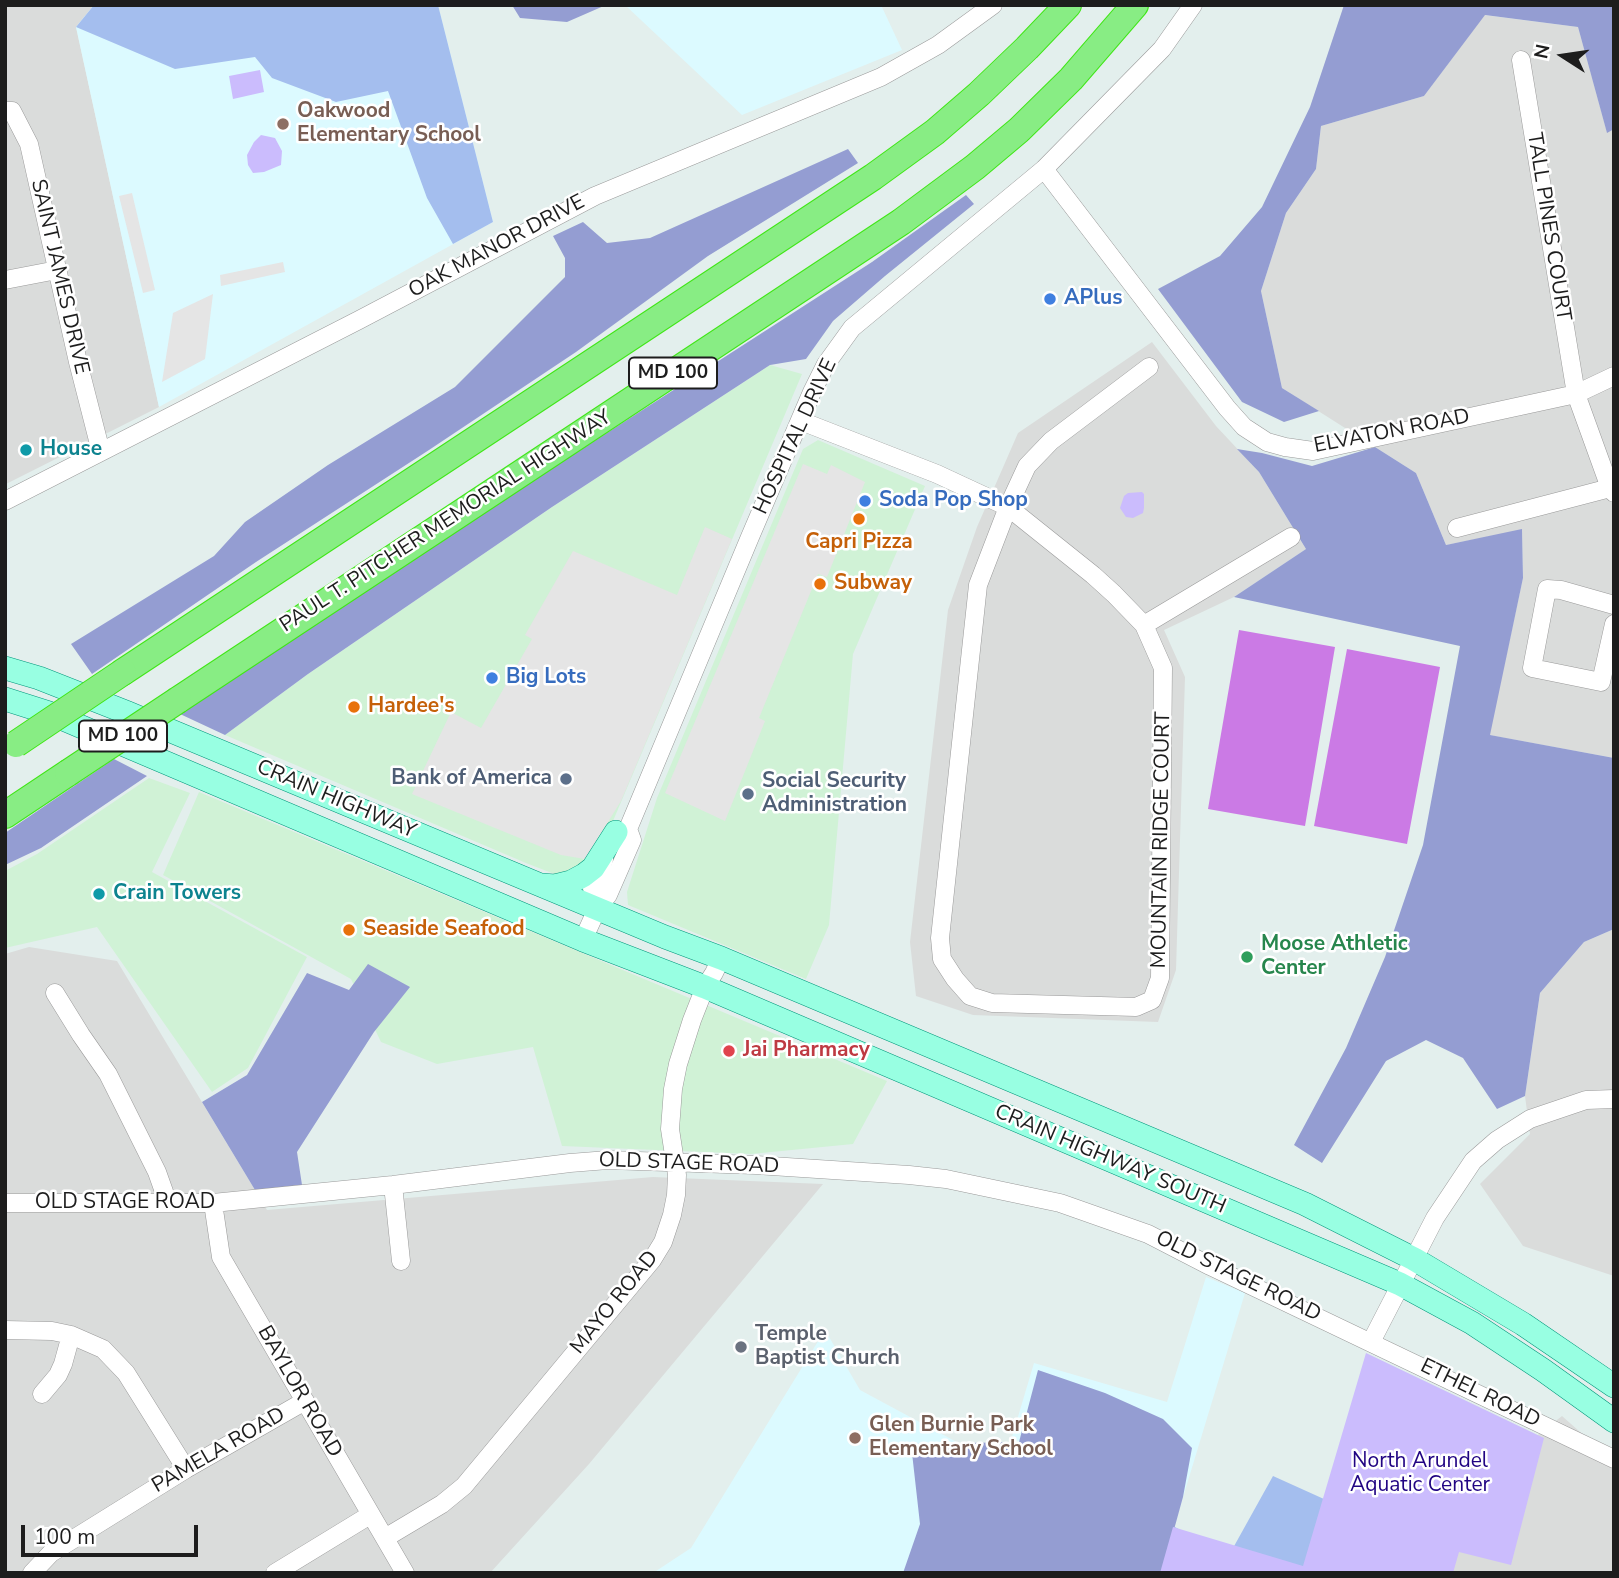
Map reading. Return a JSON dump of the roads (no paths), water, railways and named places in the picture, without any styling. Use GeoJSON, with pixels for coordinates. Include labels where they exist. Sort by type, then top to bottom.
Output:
{"type":"FeatureCollection","features":[{"type":"Feature","properties":{"kind":"highway","name":"MD 100"},"geometry":{"type":"LineString","coordinates":[[11,747],[873,177],[935,132],[979,94],[1068,5]]}},
{"type":"Feature","properties":{"kind":"highway","name":"PAUL T. PITCHER MEMORIAL HIGHWAY"},"geometry":{"type":"LineString","coordinates":[[5,815],[901,222],[975,167],[1019,130],[1070,79],[1135,5]]}},
{"type":"Feature","properties":{"kind":"main road","name":"CRAIN HIGHWAY"},"geometry":{"type":"LineString","coordinates":[[5,668],[39,678],[128,713],[665,937]]}},
{"type":"Feature","properties":{"kind":"main road","name":"CRAIN HIGHWAY"},"geometry":{"type":"LineString","coordinates":[[5,699],[48,713],[189,771],[583,940]]}},
{"type":"Feature","properties":{"kind":"main road"},"geometry":{"type":"LineString","coordinates":[[540,885],[555,886],[584,875],[593,868],[622,831]]}},
{"type":"Feature","properties":{"kind":"main road","name":"CRAIN HIGHWAY SOUTH"},"geometry":{"type":"LineString","coordinates":[[665,937],[721,958],[1305,1204],[1414,1259],[1523,1324],[1614,1386]]}},
{"type":"Feature","properties":{"kind":"main road","name":"CRAIN HIGHWAY SOUTH"},"geometry":{"type":"LineString","coordinates":[[583,940],[705,987],[1400,1284],[1472,1323],[1614,1421]]}},
{"type":"Feature","properties":{"kind":"street","name":"OAK MANOR DRIVE"},"geometry":{"type":"LineString","coordinates":[[5,501],[595,196],[881,77],[938,45],[993,5]]}},
{"type":"Feature","properties":{"kind":"street","name":"HOSPITAL DRIVE"},"geometry":{"type":"LineString","coordinates":[[583,940],[597,909],[608,895],[632,840],[622,831],[826,364],[852,328],[1044,169],[1162,49],[1193,5]]}},
{"type":"Feature","properties":{"kind":"street","name":"TALL PINES COURT"},"geometry":{"type":"LineString","coordinates":[[1521,60],[1576,394],[1612,491]]}},
{"type":"Feature","properties":{"kind":"street","name":"SAINT JAMES DRIVE"},"geometry":{"type":"LineString","coordinates":[[5,111],[12,111],[30,144],[78,362],[101,452]]}},
{"type":"Feature","properties":{"kind":"street","name":"ELVATON ROAD"},"geometry":{"type":"LineString","coordinates":[[1044,169],[1227,408],[1244,427],[1266,442],[1312,450],[1576,394],[1614,376]]}},
{"type":"Feature","properties":{"kind":"street"},"geometry":{"type":"LineString","coordinates":[[5,280],[57,270]]}},
{"type":"Feature","properties":{"kind":"street","name":"MOUNTAIN RIDGE COURT"},"geometry":{"type":"LineString","coordinates":[[801,421],[937,474],[1008,507],[1115,594],[1144,625],[1163,668],[1160,978],[1152,999],[1136,1007],[992,1003],[971,996],[955,979],[942,959],[940,937],[978,585],[1008,507],[1027,466],[1051,440],[1149,367]]}},
{"type":"Feature","properties":{"kind":"street"},"geometry":{"type":"LineString","coordinates":[[1457,528],[1612,491]]}},
{"type":"Feature","properties":{"kind":"street"},"geometry":{"type":"LineString","coordinates":[[1144,625],[1291,537]]}},
{"type":"Feature","properties":{"kind":"street"},"geometry":{"type":"LineString","coordinates":[[1614,605],[1561,590],[1547,589],[1532,668],[1601,682],[1614,624]]}},
{"type":"Feature","properties":{"kind":"street","name":"MAYO ROAD"},"geometry":{"type":"LineString","coordinates":[[385,1538],[442,1504],[464,1486],[652,1259],[663,1242],[676,1195],[670,1129],[678,1064],[705,987],[721,958]]}},
{"type":"Feature","properties":{"kind":"street"},"geometry":{"type":"LineString","coordinates":[[55,993],[108,1074],[157,1172],[168,1203]]}},
{"type":"Feature","properties":{"kind":"street"},"geometry":{"type":"LineString","coordinates":[[1371,1342],[1434,1218],[1473,1161],[1497,1140],[1530,1119],[1586,1100],[1614,1099]]}},
{"type":"Feature","properties":{"kind":"street","name":"OLD STAGE ROAD"},"geometry":{"type":"LineString","coordinates":[[5,1203],[213,1203],[595,1161],[675,1162],[909,1175],[971,1183],[1060,1203],[1148,1234],[1345,1329]]}},
{"type":"Feature","properties":{"kind":"street"},"geometry":{"type":"LineString","coordinates":[[393,1185],[401,1261]]}},
{"type":"Feature","properties":{"kind":"street","name":"BAYLOR ROAD"},"geometry":{"type":"LineString","coordinates":[[213,1203],[221,1257],[405,1573]]}},
{"type":"Feature","properties":{"kind":"street","name":"ETHEL ROAD"},"geometry":{"type":"LineString","coordinates":[[1345,1329],[1614,1459]]}},
{"type":"Feature","properties":{"kind":"street"},"geometry":{"type":"LineString","coordinates":[[5,1330],[52,1331],[71,1335],[103,1349],[126,1373],[186,1469]]}},
{"type":"Feature","properties":{"kind":"street"},"geometry":{"type":"LineString","coordinates":[[42,1394],[58,1375],[71,1335]]}},
{"type":"Feature","properties":{"kind":"street","name":"PAMELA ROAD"},"geometry":{"type":"LineString","coordinates":[[32,1573],[51,1553],[186,1469],[304,1401]]}},
{"type":"Feature","properties":{"kind":"street"},"geometry":{"type":"LineString","coordinates":[[275,1573],[370,1515]]}},
{"type":"Feature","properties":{"kind":"place","name":"Oakwood Elementary School"},"geometry":{"type":"Point","coordinates":[283,124]}},
{"type":"Feature","properties":{"kind":"place","name":"APlus"},"geometry":{"type":"Point","coordinates":[1050,299]}},
{"type":"Feature","properties":{"kind":"place","name":"House"},"geometry":{"type":"Point","coordinates":[26,450]}},
{"type":"Feature","properties":{"kind":"place","name":"Soda Pop Shop"},"geometry":{"type":"Point","coordinates":[865,501]}},
{"type":"Feature","properties":{"kind":"place","name":"Capri Pizza"},"geometry":{"type":"Point","coordinates":[859,519]}},
{"type":"Feature","properties":{"kind":"place","name":"Subway"},"geometry":{"type":"Point","coordinates":[820,584]}},
{"type":"Feature","properties":{"kind":"place","name":"Big Lots"},"geometry":{"type":"Point","coordinates":[492,678]}},
{"type":"Feature","properties":{"kind":"place","name":"Hardee's"},"geometry":{"type":"Point","coordinates":[354,707]}},
{"type":"Feature","properties":{"kind":"place","name":"Bank of America"},"geometry":{"type":"Point","coordinates":[566,779]}},
{"type":"Feature","properties":{"kind":"place","name":"Social Security Administration"},"geometry":{"type":"Point","coordinates":[748,794]}},
{"type":"Feature","properties":{"kind":"place","name":"Crain Towers"},"geometry":{"type":"Point","coordinates":[99,894]}},
{"type":"Feature","properties":{"kind":"place","name":"Seaside Seafood"},"geometry":{"type":"Point","coordinates":[349,930]}},
{"type":"Feature","properties":{"kind":"place","name":"Moose Athletic Center"},"geometry":{"type":"Point","coordinates":[1247,957]}},
{"type":"Feature","properties":{"kind":"place","name":"Jai Pharmacy"},"geometry":{"type":"Point","coordinates":[729,1051]}},
{"type":"Feature","properties":{"kind":"place","name":"Temple Baptist Church"},"geometry":{"type":"Point","coordinates":[741,1347]}},
{"type":"Feature","properties":{"kind":"place","name":"Glen Burnie Park Elementary School"},"geometry":{"type":"Point","coordinates":[855,1438]}},
{"type":"Feature","properties":{"kind":"park label","name":"North Arundel Aquatic Center"},"geometry":{"type":"Point","coordinates":[1420,1474]}}]}
